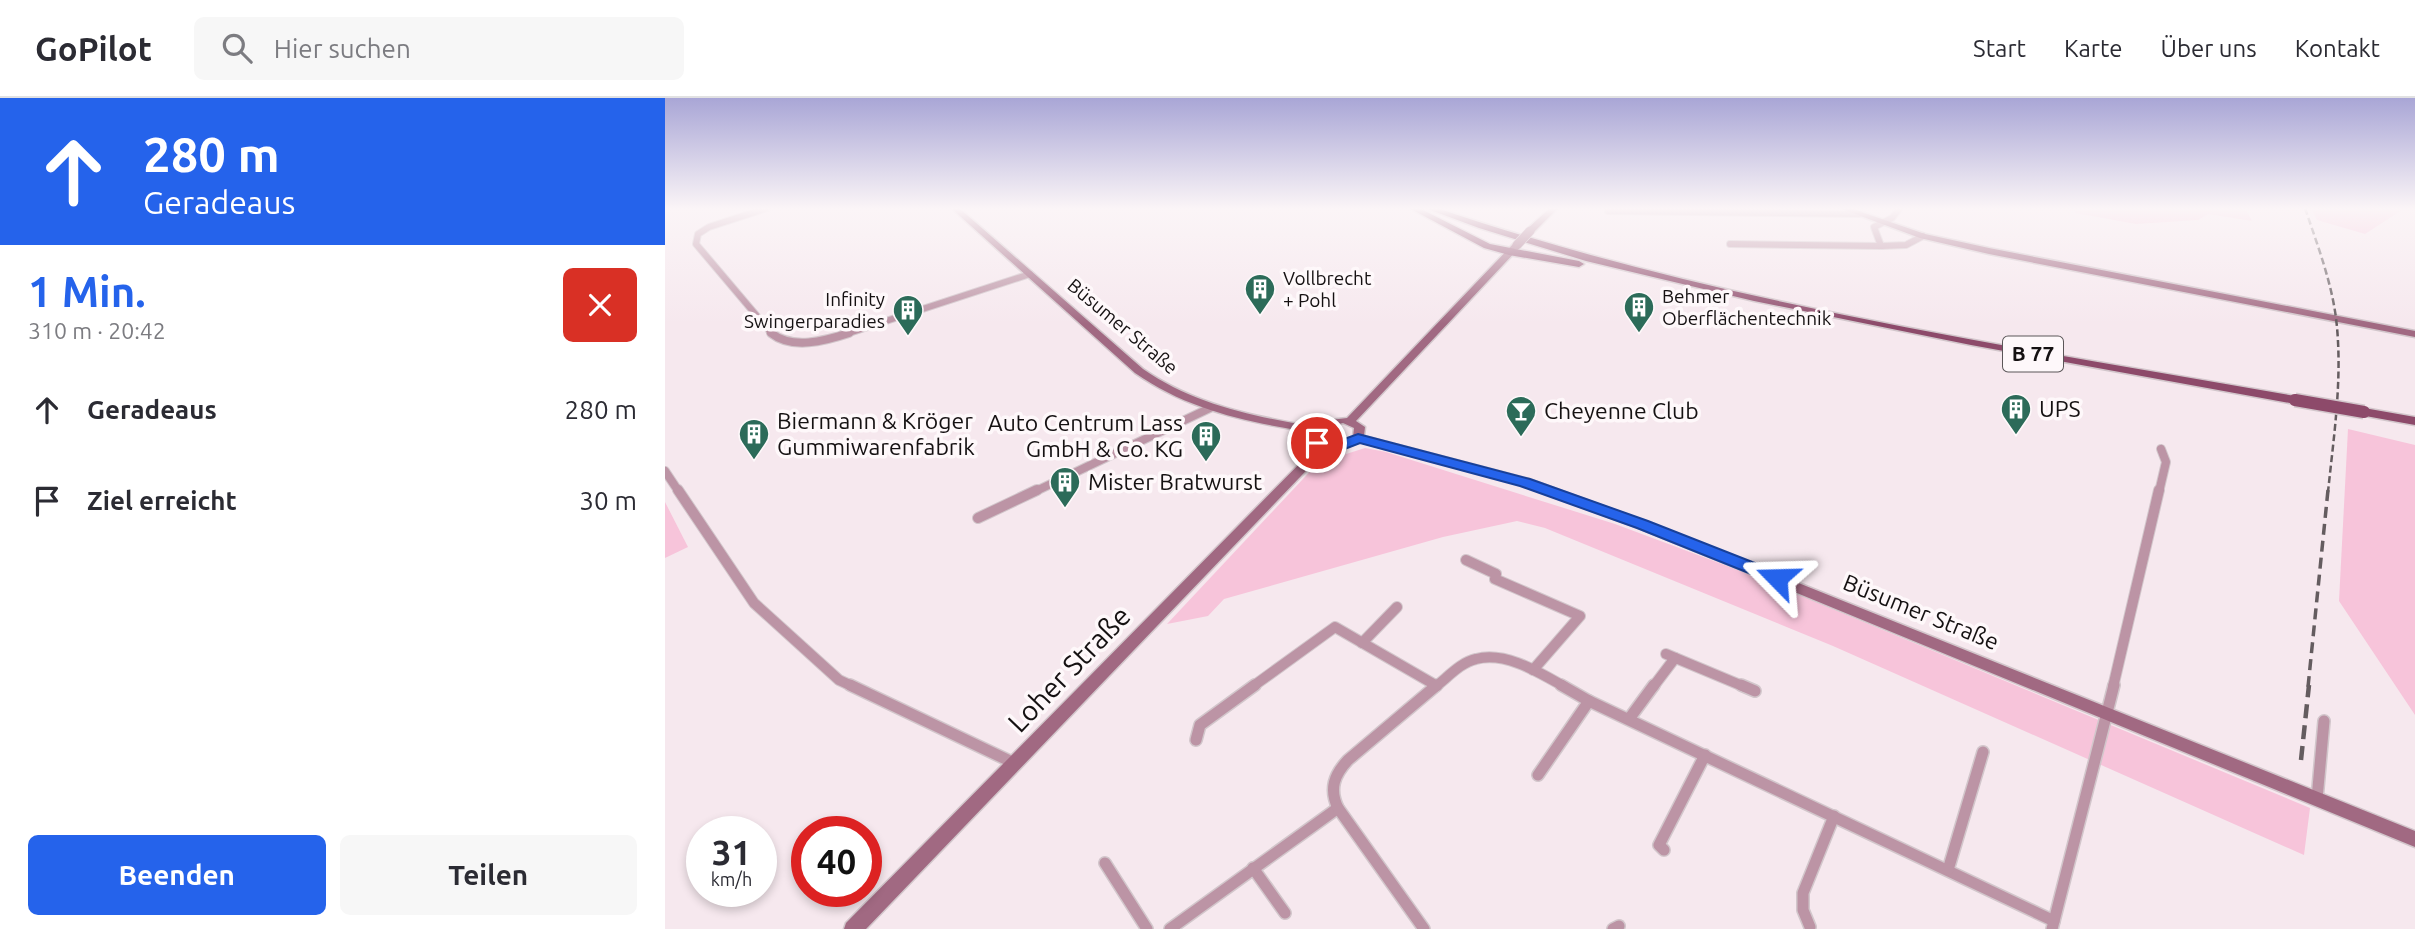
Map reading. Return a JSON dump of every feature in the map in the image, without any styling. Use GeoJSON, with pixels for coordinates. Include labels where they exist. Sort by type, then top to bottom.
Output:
{"type":"FeatureCollection","features":[{"type":"Feature","properties":{"kind":"main road"},"geometry":{"type":"LineString","coordinates":[[1488,247],[1506,256],[1554,259],[1737,296]]}},
{"type":"Feature","properties":{"kind":"main road"},"geometry":{"type":"LineString","coordinates":[[1506,256],[1515,247]]}},
{"type":"Feature","properties":{"kind":"main road","name":"B 77"},"geometry":{"type":"LineString","coordinates":[[1554,247],[1737,296],[2010,350],[2415,421]]}},
{"type":"Feature","properties":{"kind":"main road","name":"Büsumer Straße"},"geometry":{"type":"LineString","coordinates":[[2106,714],[2317,799]]}},
{"type":"Feature","properties":{"kind":"main road","name":"Loher Straße"},"geometry":{"type":"LineString","coordinates":[[853,929],[1014,764]]}},
{"type":"Feature","properties":{"kind":"street"},"geometry":{"type":"LineString","coordinates":[[698,247],[774,336],[798,343],[830,339],[1030,274]]}},
{"type":"Feature","properties":{"kind":"street","name":"Büsumer Straße"},"geometry":{"type":"LineString","coordinates":[[999,247],[1154,383],[1184,399],[1210,408],[1315,430]]}},
{"type":"Feature","properties":{"kind":"street"},"geometry":{"type":"LineString","coordinates":[[1975,247],[2415,334]]}},
{"type":"Feature","properties":{"kind":"street"},"geometry":{"type":"LineString","coordinates":[[1350,421],[1506,256]]}},
{"type":"Feature","properties":{"kind":"street"},"geometry":{"type":"LineString","coordinates":[[978,518],[1210,408]]}},
{"type":"Feature","properties":{"kind":"street"},"geometry":{"type":"LineString","coordinates":[[1332,421],[1350,421],[1360,427],[1358,438],[1344,446],[1324,446],[1315,440],[1315,430],[1332,421]]}},
{"type":"Feature","properties":{"kind":"street","name":"Büsumer Straße"},"geometry":{"type":"LineString","coordinates":[[1358,438],[1525,482],[1631,520],[2106,714]]}},
{"type":"Feature","properties":{"kind":"street","name":"Loher Straße"},"geometry":{"type":"LineString","coordinates":[[1014,764],[1324,446]]}},
{"type":"Feature","properties":{"kind":"street"},"geometry":{"type":"LineString","coordinates":[[1424,929],[1338,808],[1332,797],[1333,782],[1340,767],[1437,686],[1473,659],[1498,658],[1533,670],[1589,701],[1948,870],[2053,925],[2166,462],[2161,449]]}},
{"type":"Feature","properties":{"kind":"street"},"geometry":{"type":"LineString","coordinates":[[665,471],[754,603],[839,680],[1014,764]]}},
{"type":"Feature","properties":{"kind":"street"},"geometry":{"type":"LineString","coordinates":[[1466,560],[1496,574],[1495,579],[1580,617],[1533,670]]}},
{"type":"Feature","properties":{"kind":"street"},"geometry":{"type":"LineString","coordinates":[[1362,643],[1397,607]]}},
{"type":"Feature","properties":{"kind":"street"},"geometry":{"type":"LineString","coordinates":[[1196,740],[1200,725],[1335,627],[1437,686]]}},
{"type":"Feature","properties":{"kind":"street"},"geometry":{"type":"LineString","coordinates":[[1629,719],[1671,656],[1755,691]]}},
{"type":"Feature","properties":{"kind":"street"},"geometry":{"type":"LineString","coordinates":[[1538,775],[1589,701]]}},
{"type":"Feature","properties":{"kind":"street"},"geometry":{"type":"LineString","coordinates":[[2317,799],[2325,721]]}},
{"type":"Feature","properties":{"kind":"street"},"geometry":{"type":"LineString","coordinates":[[1948,870],[1983,752]]}},
{"type":"Feature","properties":{"kind":"street"},"geometry":{"type":"LineString","coordinates":[[1664,850],[1658,845],[1705,755]]}},
{"type":"Feature","properties":{"kind":"street","name":"Büsumer Straße"},"geometry":{"type":"LineString","coordinates":[[2317,799],[2415,839]]}},
{"type":"Feature","properties":{"kind":"street"},"geometry":{"type":"LineString","coordinates":[[1170,929],[1338,808]]}},
{"type":"Feature","properties":{"kind":"street"},"geometry":{"type":"LineString","coordinates":[[1810,927],[1803,910],[1803,893],[1834,816]]}},
{"type":"Feature","properties":{"kind":"street"},"geometry":{"type":"LineString","coordinates":[[1105,863],[1147,929]]}},
{"type":"Feature","properties":{"kind":"street"},"geometry":{"type":"LineString","coordinates":[[1253,868],[1285,913]]}},
{"type":"Feature","properties":{"kind":"shaded area"},"geometry":{"type":"Polygon","coordinates":[[[2348,429],[2415,445],[2415,715],[2339,601],[2348,429]]]}},
{"type":"Feature","properties":{"kind":"shaded area"},"geometry":{"type":"Polygon","coordinates":[[[1365,448],[1386,452],[1615,524],[1746,573],[2310,808],[2304,855],[1833,646],[1545,528],[1517,521],[1443,537],[1224,599],[1208,616],[1167,624],[1318,463],[1365,448]]]}},
{"type":"Feature","properties":{"kind":"shaded area"},"geometry":{"type":"Polygon","coordinates":[[[665,502],[688,547],[665,558],[665,502]]]}},
{"type":"Feature","properties":{"kind":"railway"},"geometry":{"type":"LineString","coordinates":[[2318,247],[2331,290],[2339,362],[2328,492]]}},
{"type":"Feature","properties":{"kind":"railway"},"geometry":{"type":"LineString","coordinates":[[2308,687],[2328,490]]}},
{"type":"Feature","properties":{"kind":"railway"},"geometry":{"type":"LineString","coordinates":[[2301,760],[2309,685]]}},
{"type":"Feature","properties":{"kind":"place","name":"Vollbrecht + Pohl"},"geometry":{"type":"Point","coordinates":[1260,316]}},
{"type":"Feature","properties":{"kind":"place","name":"Behmer Oberflächentechnik"},"geometry":{"type":"Point","coordinates":[1639,334]}},
{"type":"Feature","properties":{"kind":"place","name":"Infinity Swingerparadies"},"geometry":{"type":"Point","coordinates":[908,337]}},
{"type":"Feature","properties":{"kind":"place","name":"UPS"},"geometry":{"type":"Point","coordinates":[2016,436]}},
{"type":"Feature","properties":{"kind":"place","name":"Cheyenne Club"},"geometry":{"type":"Point","coordinates":[1521,438]}},
{"type":"Feature","properties":{"kind":"place","name":"Biermann & Kröger Gummiwarenfabrik"},"geometry":{"type":"Point","coordinates":[754,461]}},
{"type":"Feature","properties":{"kind":"place","name":"Auto Centrum Lass GmbH & Co. KG"},"geometry":{"type":"Point","coordinates":[1206,463]}},
{"type":"Feature","properties":{"kind":"place","name":"Mister Bratwurst"},"geometry":{"type":"Point","coordinates":[1065,509]}},
{"type":"Feature","properties":{"kind":"route"},"geometry":{"type":"LineString","coordinates":[[1317,443],[1337,447],[1350,444],[1358,438],[1450,460],[1525,482],[1777,578]]}}]}
